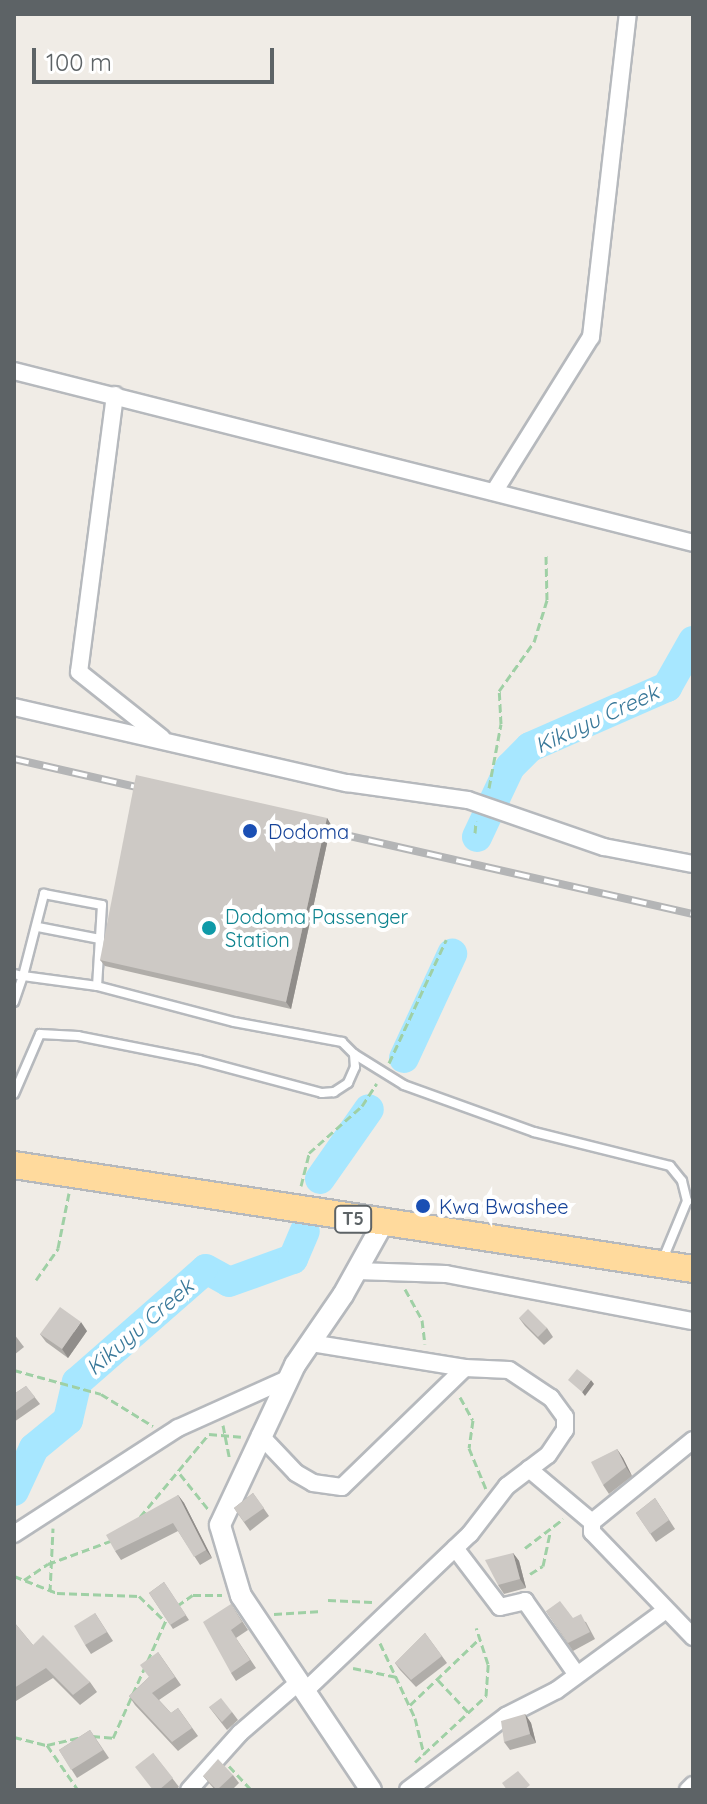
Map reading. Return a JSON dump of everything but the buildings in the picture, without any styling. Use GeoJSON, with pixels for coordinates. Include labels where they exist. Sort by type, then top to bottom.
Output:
{"type":"FeatureCollection","features":[{"type":"Feature","properties":{"kind":"highway","name":"T5"},"geometry":{"type":"LineString","coordinates":[[14,1165],[693,1269]]}},
{"type":"Feature","properties":{"kind":"street"},"geometry":{"type":"LineString","coordinates":[[494,492],[591,337],[628,14]]}},
{"type":"Feature","properties":{"kind":"street"},"geometry":{"type":"LineString","coordinates":[[14,371],[693,543]]}},
{"type":"Feature","properties":{"kind":"street"},"geometry":{"type":"LineString","coordinates":[[115,395],[79,672],[167,742]]}},
{"type":"Feature","properties":{"kind":"street"},"geometry":{"type":"LineString","coordinates":[[14,707],[347,783],[468,800],[604,847],[693,864]]}},
{"type":"Feature","properties":{"kind":"street"},"geometry":{"type":"LineString","coordinates":[[371,1790],[241,1596],[220,1525],[289,1378],[357,1271],[383,1223]]}},
{"type":"Feature","properties":{"kind":"street"},"geometry":{"type":"LineString","coordinates":[[357,1271],[446,1274],[693,1321]]}},
{"type":"Feature","properties":{"kind":"street"},"geometry":{"type":"LineString","coordinates":[[189,1790],[220,1757],[329,1665],[455,1548],[507,1486],[562,1439],[565,1417],[530,1380],[509,1370],[465,1368],[310,1343]]}},
{"type":"Feature","properties":{"kind":"street"},"geometry":{"type":"LineString","coordinates":[[260,1437],[296,1473],[313,1483],[342,1487],[465,1368]]}},
{"type":"Feature","properties":{"kind":"street"},"geometry":{"type":"LineString","coordinates":[[14,1534],[161,1438],[216,1406],[289,1378]]}},
{"type":"Feature","properties":{"kind":"street"},"geometry":{"type":"LineString","coordinates":[[592,1522],[693,1440]]}},
{"type":"Feature","properties":{"kind":"street"},"geometry":{"type":"LineString","coordinates":[[529,1469],[574,1510],[592,1522]]}},
{"type":"Feature","properties":{"kind":"street"},"geometry":{"type":"LineString","coordinates":[[592,1522],[592,1532],[693,1637]]}},
{"type":"Feature","properties":{"kind":"street"},"geometry":{"type":"LineString","coordinates":[[455,1548],[500,1607],[525,1601],[577,1675]]}},
{"type":"Feature","properties":{"kind":"street"},"geometry":{"type":"LineString","coordinates":[[408,1790],[506,1716],[577,1675],[666,1610]]}},
{"type":"Feature","properties":{"kind":"street"},"geometry":{"type":"LineString","coordinates":[[688,1790],[693,1785]]}},
{"type":"Feature","properties":{"kind":"lane"},"geometry":{"type":"LineString","coordinates":[[14,1002],[18,975],[38,927],[44,894],[102,905],[97,986]]}},
{"type":"Feature","properties":{"kind":"lane"},"geometry":{"type":"LineString","coordinates":[[38,927],[100,939]]}},
{"type":"Feature","properties":{"kind":"lane"},"geometry":{"type":"LineString","coordinates":[[18,975],[97,986],[234,1022],[342,1042],[354,1054],[404,1085],[534,1132],[670,1166],[682,1181],[687,1201],[661,1263]]}},
{"type":"Feature","properties":{"kind":"lane"},"geometry":{"type":"LineString","coordinates":[[14,1094],[40,1034],[78,1036],[199,1060],[322,1093],[348,1083],[354,1054]]}},
{"type":"Feature","properties":{"kind":"path"},"geometry":{"type":"LineString","coordinates":[[489,788],[501,724],[499,691],[534,642],[547,600],[546,555]]}},
{"type":"Feature","properties":{"kind":"path"},"geometry":{"type":"LineString","coordinates":[[475,833],[476,818]]}},
{"type":"Feature","properties":{"kind":"path"},"geometry":{"type":"LineString","coordinates":[[36,1280],[58,1248],[64,1205],[79,1176]]}},
{"type":"Feature","properties":{"kind":"path"},"geometry":{"type":"LineString","coordinates":[[14,1370],[101,1394],[146,1417],[161,1438]]}},
{"type":"Feature","properties":{"kind":"path"},"geometry":{"type":"LineString","coordinates":[[216,1406],[227,1436],[233,1492]]}},
{"type":"Feature","properties":{"kind":"path"},"geometry":{"type":"LineString","coordinates":[[178,1428],[227,1436],[260,1437]]}},
{"type":"Feature","properties":{"kind":"path"},"geometry":{"type":"LineString","coordinates":[[134,1523],[180,1474],[209,1434]]}},
{"type":"Feature","properties":{"kind":"path"},"geometry":{"type":"LineString","coordinates":[[180,1474],[220,1525]]}},
{"type":"Feature","properties":{"kind":"path"},"geometry":{"type":"LineString","coordinates":[[50,1592],[48,1564],[52,1510]]}},
{"type":"Feature","properties":{"kind":"path"},"geometry":{"type":"LineString","coordinates":[[525,1548],[550,1532],[574,1510]]}},
{"type":"Feature","properties":{"kind":"path"},"geometry":{"type":"LineString","coordinates":[[24,1580],[48,1564],[86,1553],[125,1532]]}},
{"type":"Feature","properties":{"kind":"path"},"geometry":{"type":"LineString","coordinates":[[530,1574],[543,1566],[550,1532]]}},
{"type":"Feature","properties":{"kind":"path"},"geometry":{"type":"LineString","coordinates":[[14,1576],[50,1592],[139,1596],[165,1621]]}},
{"type":"Feature","properties":{"kind":"path"},"geometry":{"type":"LineString","coordinates":[[14,1737],[47,1745],[88,1736],[113,1738],[165,1621],[193,1595],[241,1596]]}},
{"type":"Feature","properties":{"kind":"path"},"geometry":{"type":"LineString","coordinates":[[328,1600],[372,1602]]}},
{"type":"Feature","properties":{"kind":"path"},"geometry":{"type":"LineString","coordinates":[[254,1617],[322,1611]]}},
{"type":"Feature","properties":{"kind":"path"},"geometry":{"type":"LineString","coordinates":[[371,1625],[410,1705],[424,1755]]}},
{"type":"Feature","properties":{"kind":"path"},"geometry":{"type":"LineString","coordinates":[[406,1772],[471,1715],[486,1696],[489,1681],[476,1628]]}},
{"type":"Feature","properties":{"kind":"path"},"geometry":{"type":"LineString","coordinates":[[410,1705],[479,1638]]}},
{"type":"Feature","properties":{"kind":"path"},"geometry":{"type":"LineString","coordinates":[[329,1665],[397,1677]]}},
{"type":"Feature","properties":{"kind":"path"},"geometry":{"type":"LineString","coordinates":[[438,1680],[471,1715]]}},
{"type":"Feature","properties":{"kind":"path"},"geometry":{"type":"LineString","coordinates":[[47,1745],[78,1790]]}},
{"type":"Feature","properties":{"kind":"path"},"geometry":{"type":"LineString","coordinates":[[220,1757],[251,1790]]}},
{"type":"Feature","properties":{"kind":"waterway","name":"Kikuyu Creek"},"geometry":{"type":"LineString","coordinates":[[477,837],[510,767],[530,747],[667,687],[693,641]]}},
{"type":"Feature","properties":{"kind":"waterway","name":"Kikuyu Creek"},"geometry":{"type":"LineString","coordinates":[[404,1058],[452,954]]}},
{"type":"Feature","properties":{"kind":"waterway","name":"Kikuyu Creek"},"geometry":{"type":"LineString","coordinates":[[320,1179],[369,1109]]}},
{"type":"Feature","properties":{"kind":"waterway","name":"Kikuyu Creek"},"geometry":{"type":"LineString","coordinates":[[14,1491],[34,1448],[68,1420],[77,1382],[206,1269],[229,1282],[293,1259],[305,1231]]}},
{"type":"Feature","properties":{"kind":"railway"},"geometry":{"type":"LineString","coordinates":[[14,759],[154,791]]}},
{"type":"Feature","properties":{"kind":"railway"},"geometry":{"type":"LineString","coordinates":[[310,827],[693,914]]}},
{"type":"Feature","properties":{"kind":"place","name":"Dodoma"},"geometry":{"type":"Point","coordinates":[250,831]}},
{"type":"Feature","properties":{"kind":"place","name":"Dodoma Passenger Station"},"geometry":{"type":"Point","coordinates":[209,928]}},
{"type":"Feature","properties":{"kind":"place","name":"Kwa Bwashee"},"geometry":{"type":"Point","coordinates":[423,1206]}}]}
